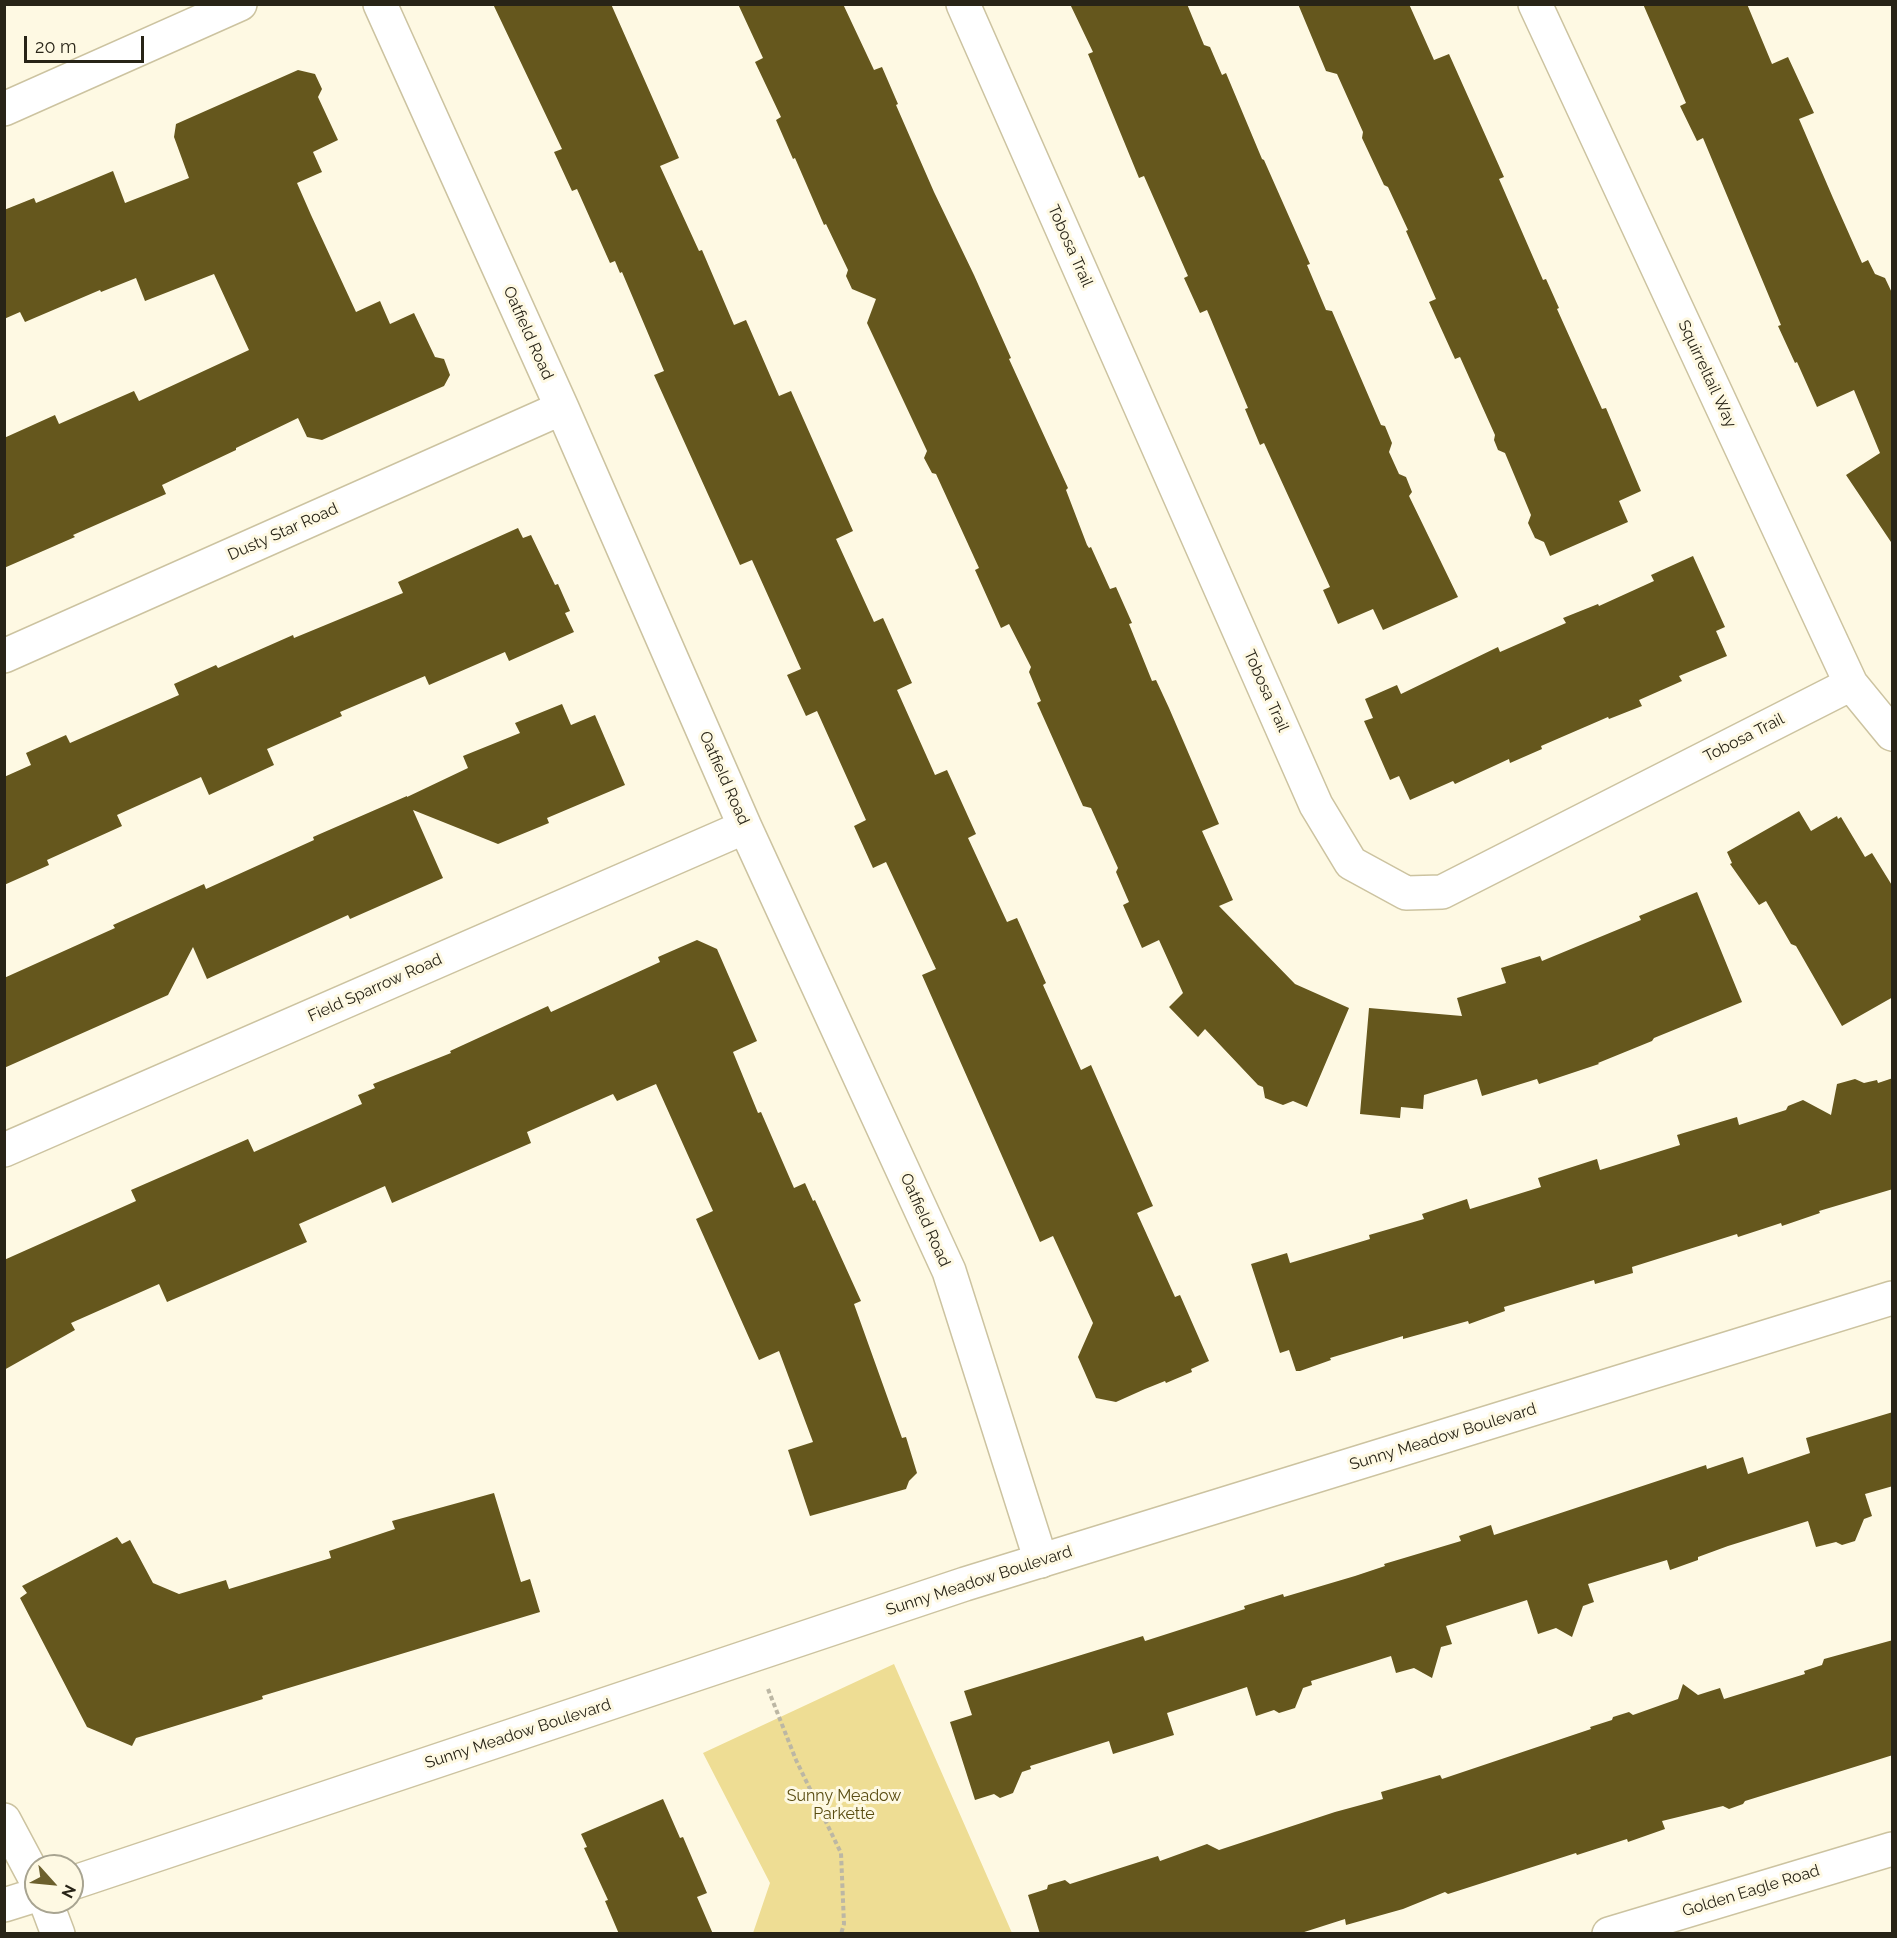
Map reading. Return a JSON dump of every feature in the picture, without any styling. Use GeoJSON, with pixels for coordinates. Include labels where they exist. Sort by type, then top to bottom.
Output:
{"type":"FeatureCollection","features":[{"type":"Feature","properties":{"kind":"street"},"geometry":{"type":"LineString","coordinates":[[4,109],[240,4]]}},
{"type":"Feature","properties":{"kind":"street","name":"Oatfield Road"},"geometry":{"type":"LineString","coordinates":[[380,4],[562,408],[745,827],[949,1271],[1041,1561]]}},
{"type":"Feature","properties":{"kind":"street","name":"Tobosa Trail"},"geometry":{"type":"LineString","coordinates":[[963,4],[1316,805],[1352,863],[1406,893],[1442,892],[1851,684]]}},
{"type":"Feature","properties":{"kind":"street","name":"Squirreltail Way"},"geometry":{"type":"LineString","coordinates":[[1535,4],[1851,684],[1893,734]]}},
{"type":"Feature","properties":{"kind":"street","name":"Dusty Star Road"},"geometry":{"type":"LineString","coordinates":[[4,656],[562,408]]}},
{"type":"Feature","properties":{"kind":"street","name":"Field Sparrow Road"},"geometry":{"type":"LineString","coordinates":[[4,1150],[745,827]]}},
{"type":"Feature","properties":{"kind":"street","name":"Sunny Meadow Boulevard"},"geometry":{"type":"LineString","coordinates":[[84,1878],[1041,1561],[1893,1298]]}},
{"type":"Feature","properties":{"kind":"street"},"geometry":{"type":"LineString","coordinates":[[4,1820],[24,1858]]}},
{"type":"Feature","properties":{"kind":"street","name":"Golden Eagle Road"},"geometry":{"type":"LineString","coordinates":[[1609,1934],[1893,1848]]}},
{"type":"Feature","properties":{"kind":"street"},"geometry":{"type":"LineString","coordinates":[[4,1905],[24,1899]]}},
{"type":"Feature","properties":{"kind":"street"},"geometry":{"type":"LineString","coordinates":[[50,1914],[58,1934]]}},
{"type":"Feature","properties":{"kind":"path"},"geometry":{"type":"LineString","coordinates":[[755,1655],[796,1760],[841,1853],[844,1924],[841,1934]]}},
{"type":"Feature","properties":{"kind":"green space","name":"Sunny Meadow Parkette"},"geometry":{"type":"Polygon","coordinates":[[[894,1664],[1012,1933],[753,1933],[770,1883],[703,1753],[894,1664]]]}},
{"type":"Feature","properties":{"kind":"building"},"geometry":{"type":"Polygon","coordinates":[[[493,4],[611,4],[679,158],[660,166],[699,251],[702,250],[734,325],[746,320],[779,396],[791,391],[853,531],[836,539],[874,622],[883,618],[912,683],[897,690],[935,775],[947,770],[976,834],[968,838],[1007,922],[1017,918],[1046,983],[1043,985],[1081,1070],[1091,1065],[1153,1206],[1137,1213],[1175,1297],[1180,1295],[1209,1361],[1191,1369],[1192,1372],[1116,1402],[1096,1398],[1078,1357],[1093,1323],[1053,1236],[1040,1242],[922,975],[936,969],[886,862],[873,868],[854,826],[866,820],[817,711],[806,716],[787,675],[801,669],[752,560],[740,565],[654,375],[664,371],[622,272],[620,273],[615,261],[610,263],[577,189],[572,191],[554,152],[562,149],[493,4]]]}},
{"type":"Feature","properties":{"kind":"building"},"geometry":{"type":"Polygon","coordinates":[[[738,4],[843,4],[874,70],[882,67],[934,192],[974,275],[1011,358],[1009,359],[1068,488],[1066,490],[1087,545],[1091,547],[1110,589],[1116,587],[1132,623],[1129,624],[1152,681],[1156,680],[1219,824],[1202,831],[1233,900],[1219,906],[1295,984],[1349,1008],[1307,1107],[1293,1101],[1283,1105],[1265,1098],[1263,1087],[1258,1085],[1205,1029],[1198,1037],[1169,1007],[1183,993],[1159,940],[1142,948],[1123,905],[1129,902],[1116,872],[1118,868],[1091,808],[1083,806],[1037,703],[1041,701],[1029,672],[1031,667],[1009,624],[1001,628],[975,570],[979,568],[936,474],[932,473],[924,458],[927,451],[867,323],[876,299],[852,289],[846,276],[848,270],[826,224],[824,225],[776,120],[781,117],[755,62],[763,58],[738,4]]]}},
{"type":"Feature","properties":{"kind":"building"},"geometry":{"type":"Polygon","coordinates":[[[1070,4],[1187,4],[1204,45],[1210,47],[1222,75],[1226,73],[1310,264],[1307,265],[1326,310],[1332,311],[1381,425],[1385,426],[1392,443],[1389,452],[1399,474],[1406,477],[1412,492],[1409,496],[1458,597],[1383,630],[1373,609],[1338,624],[1323,590],[1330,587],[1264,443],[1260,445],[1245,409],[1248,408],[1207,310],[1200,313],[1184,278],[1188,276],[1144,176],[1139,178],[1088,54],[1093,52],[1070,4]]]}},
{"type":"Feature","properties":{"kind":"building"},"geometry":{"type":"Polygon","coordinates":[[[1298,4],[1409,4],[1434,60],[1449,54],[1504,177],[1499,179],[1543,280],[1546,279],[1602,409],[1606,408],[1641,491],[1619,501],[1628,522],[1550,556],[1544,542],[1535,538],[1528,523],[1531,515],[1505,453],[1498,450],[1494,440],[1495,435],[1460,357],[1455,359],[1429,302],[1436,299],[1406,231],[1408,230],[1362,138],[1363,132],[1337,74],[1326,71],[1298,4]]]}},
{"type":"Feature","properties":{"kind":"building"},"geometry":{"type":"Polygon","coordinates":[[[1643,4],[1747,4],[1772,64],[1788,57],[1814,113],[1799,119],[1833,198],[1862,263],[1868,260],[1875,274],[1885,278],[1893,295],[1893,545],[1846,475],[1880,453],[1854,390],[1817,407],[1778,326],[1781,325],[1703,138],[1697,141],[1680,106],[1686,103],[1643,4]]]}},
{"type":"Feature","properties":{"kind":"building"},"geometry":{"type":"Polygon","coordinates":[[[298,70],[315,74],[322,89],[318,97],[338,140],[313,152],[322,172],[297,183],[311,215],[356,312],[380,301],[390,324],[414,313],[435,357],[444,359],[450,375],[444,386],[322,440],[307,437],[298,418],[162,485],[166,494],[4,568],[4,438],[55,415],[59,424],[134,391],[139,401],[249,350],[214,274],[145,301],[136,278],[101,292],[100,290],[25,322],[20,312],[4,319],[4,210],[34,198],[36,203],[113,171],[125,203],[189,178],[174,137],[176,124],[298,70]]]}},
{"type":"Feature","properties":{"kind":"building"},"geometry":{"type":"Polygon","coordinates":[[[518,528],[523,538],[531,535],[555,585],[558,584],[570,611],[565,613],[574,632],[509,661],[505,652],[429,685],[425,676],[340,712],[342,716],[267,749],[274,765],[209,795],[201,777],[117,815],[122,826],[47,860],[49,865],[4,885],[4,777],[31,765],[26,753],[66,735],[70,743],[179,695],[174,684],[216,665],[218,668],[293,635],[294,638],[403,593],[398,582],[518,528]]]}},
{"type":"Feature","properties":{"kind":"building"},"geometry":{"type":"Polygon","coordinates":[[[1693,556],[1725,627],[1716,631],[1727,656],[1679,676],[1682,681],[1639,700],[1642,706],[1609,719],[1608,717],[1541,746],[1542,749],[1510,763],[1509,759],[1455,784],[1453,781],[1410,800],[1399,776],[1390,780],[1364,721],[1373,718],[1365,699],[1397,685],[1401,694],[1498,647],[1500,652],[1566,623],[1563,618],[1598,604],[1599,606],[1654,581],[1651,575],[1693,556]]]}},
{"type":"Feature","properties":{"kind":"building"},"geometry":{"type":"Polygon","coordinates":[[[562,704],[571,725],[595,715],[625,785],[547,818],[549,823],[498,844],[413,810],[443,878],[350,919],[348,915],[207,979],[193,947],[168,995],[4,1068],[4,978],[115,928],[113,925],[204,884],[206,889],[314,840],[313,837],[468,768],[463,756],[520,733],[515,723],[562,704]]]}},
{"type":"Feature","properties":{"kind":"building"},"geometry":{"type":"Polygon","coordinates":[[[1799,811],[1811,831],[1837,816],[1838,819],[1841,817],[1865,857],[1872,853],[1893,887],[1893,997],[1842,1026],[1796,946],[1791,944],[1766,901],[1759,905],[1730,864],[1732,863],[1727,852],[1799,811]]]}},
{"type":"Feature","properties":{"kind":"building"},"geometry":{"type":"Polygon","coordinates":[[[1697,892],[1742,1002],[1654,1038],[1652,1041],[1599,1064],[1539,1084],[1537,1079],[1482,1096],[1477,1079],[1424,1095],[1423,1109],[1401,1107],[1400,1118],[1360,1114],[1369,1008],[1462,1016],[1457,998],[1506,983],[1501,968],[1540,956],[1542,961],[1641,920],[1639,916],[1697,892]]]}},
{"type":"Feature","properties":{"kind":"building"},"geometry":{"type":"Polygon","coordinates":[[[697,940],[717,949],[757,1041],[733,1052],[758,1113],[761,1112],[794,1188],[805,1183],[813,1201],[815,1200],[861,1301],[854,1304],[902,1438],[906,1437],[917,1473],[909,1481],[906,1489],[810,1516],[788,1450],[813,1442],[779,1351],[759,1360],[696,1219],[713,1211],[656,1084],[617,1101],[613,1094],[527,1132],[531,1143],[392,1203],[385,1186],[299,1224],[307,1242],[167,1302],[159,1284],[71,1323],[75,1330],[4,1370],[4,1260],[136,1201],[131,1190],[248,1139],[254,1152],[362,1104],[358,1095],[375,1088],[373,1084],[451,1053],[450,1051],[548,1006],[551,1012],[660,962],[658,957],[697,940]]]}},
{"type":"Feature","properties":{"kind":"building"},"geometry":{"type":"Polygon","coordinates":[[[1893,1078],[1893,1189],[1819,1211],[1820,1213],[1782,1226],[1781,1223],[1738,1237],[1737,1234],[1632,1267],[1633,1273],[1595,1284],[1594,1280],[1504,1307],[1505,1311],[1469,1324],[1468,1321],[1403,1339],[1403,1336],[1330,1358],[1331,1360],[1300,1371],[1296,1371],[1289,1350],[1280,1353],[1251,1264],[1287,1253],[1290,1263],[1370,1239],[1369,1235],[1424,1219],[1422,1214],[1467,1199],[1470,1209],[1541,1187],[1538,1178],[1597,1159],[1600,1170],[1680,1145],[1677,1135],[1737,1117],[1739,1125],[1786,1110],[1788,1106],[1803,1100],[1831,1115],[1837,1084],[1855,1079],[1864,1083],[1877,1080],[1878,1083],[1893,1078]]]}},
{"type":"Feature","properties":{"kind":"building"},"geometry":{"type":"Polygon","coordinates":[[[1893,1412],[1893,1486],[1865,1494],[1872,1516],[1864,1519],[1855,1541],[1842,1545],[1836,1542],[1816,1547],[1808,1521],[1728,1546],[1670,1570],[1667,1560],[1588,1584],[1594,1602],[1583,1606],[1572,1637],[1556,1628],[1538,1634],[1527,1600],[1446,1626],[1452,1644],[1441,1647],[1432,1678],[1414,1668],[1396,1673],[1391,1656],[1311,1681],[1312,1685],[1303,1688],[1295,1708],[1279,1713],[1274,1710],[1256,1716],[1247,1687],[1167,1713],[1174,1735],[1113,1754],[1109,1741],[1030,1766],[1031,1769],[1022,1772],[1013,1793],[1000,1798],[994,1794],[975,1800],[950,1722],[972,1715],[964,1691],[1143,1636],[1145,1641],[1245,1609],[1244,1606],[1355,1576],[1385,1566],[1384,1564],[1461,1541],[1459,1536],[1491,1525],[1494,1535],[1706,1465],[1707,1469],[1743,1457],[1748,1474],[1810,1453],[1806,1438],[1893,1412]]]}},
{"type":"Feature","properties":{"kind":"building"},"geometry":{"type":"Polygon","coordinates":[[[494,1493],[521,1582],[530,1579],[540,1612],[262,1696],[263,1699],[136,1738],[132,1746],[87,1727],[20,1598],[27,1593],[22,1586],[117,1537],[122,1544],[130,1540],[153,1583],[179,1594],[226,1580],[229,1589],[331,1558],[329,1551],[395,1529],[392,1521],[494,1493]]]}},
{"type":"Feature","properties":{"kind":"building"},"geometry":{"type":"Polygon","coordinates":[[[1893,1640],[1893,1755],[1745,1801],[1729,1809],[1723,1806],[1662,1821],[1665,1829],[1628,1842],[1627,1839],[1577,1855],[1576,1853],[1448,1894],[1445,1892],[1403,1909],[1346,1925],[1345,1919],[1298,1934],[1040,1934],[1028,1895],[1047,1889],[1048,1885],[1065,1880],[1070,1884],[1158,1856],[1160,1861],[1207,1844],[1219,1850],[1335,1812],[1383,1799],[1381,1792],[1440,1775],[1442,1779],[1591,1729],[1590,1727],[1612,1720],[1613,1717],[1629,1712],[1633,1715],[1678,1699],[1683,1684],[1698,1695],[1720,1688],[1724,1699],[1805,1674],[1804,1671],[1822,1665],[1824,1659],[1893,1640]]]}},
{"type":"Feature","properties":{"kind":"building"},"geometry":{"type":"Polygon","coordinates":[[[663,1799],[680,1838],[683,1837],[707,1893],[697,1897],[713,1934],[619,1934],[605,1901],[608,1900],[584,1848],[587,1847],[581,1834],[663,1799]]]}}]}
